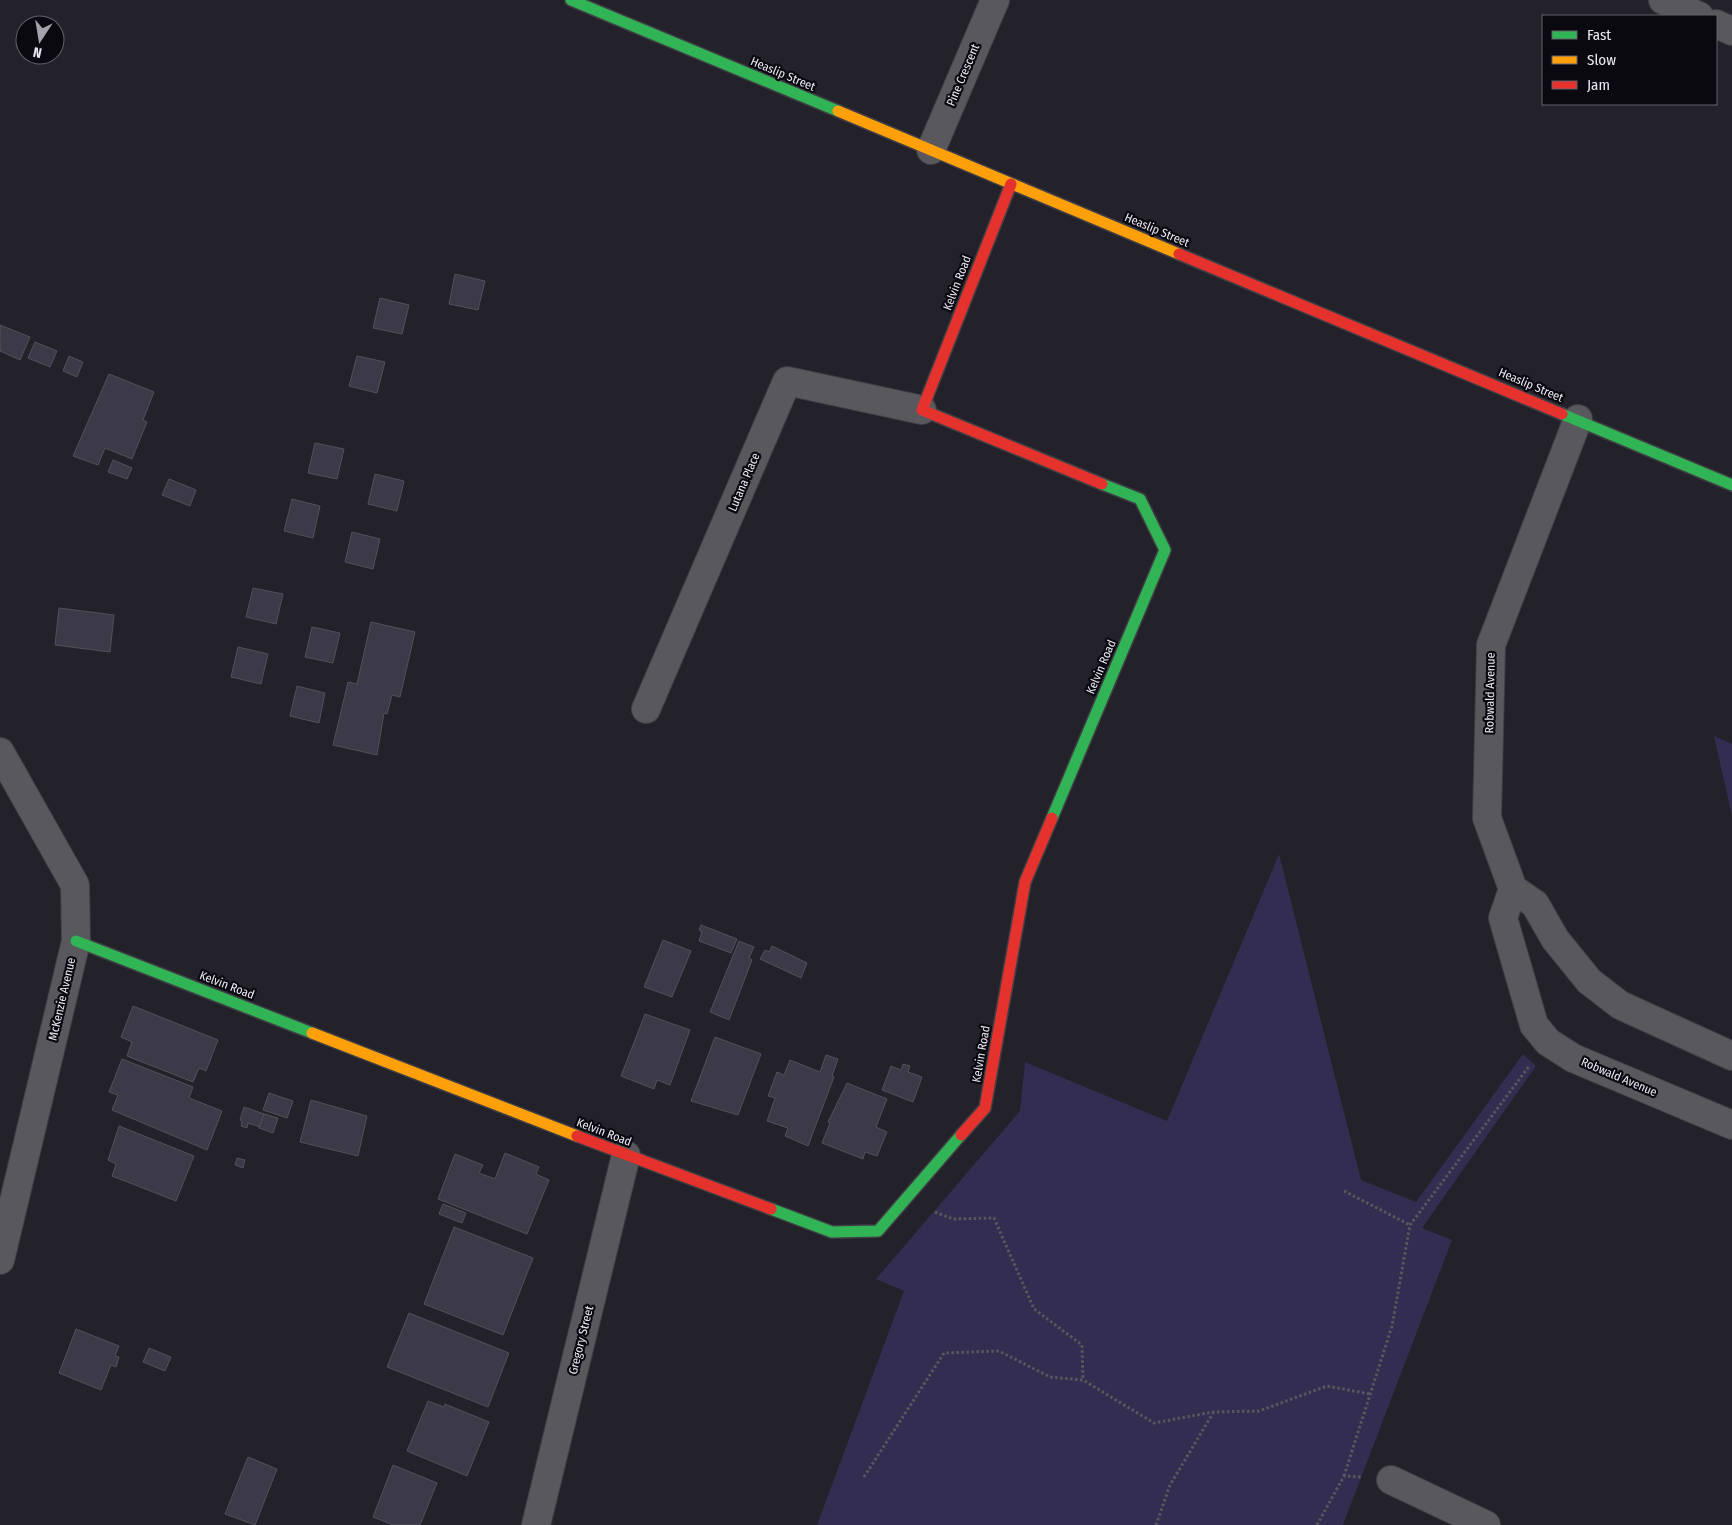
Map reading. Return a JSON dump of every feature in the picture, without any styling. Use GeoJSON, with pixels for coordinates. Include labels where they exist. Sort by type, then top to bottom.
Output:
{"type":"FeatureCollection","features":[{"type":"Feature","properties":{"kind":"street","name":"Heaslip Street"},"geometry":{"type":"LineString","coordinates":[[571,0],[1578,419],[1732,485]]}},
{"type":"Feature","properties":{"kind":"street","name":"Pine Crescent"},"geometry":{"type":"LineString","coordinates":[[931,150],[995,0]]}},
{"type":"Feature","properties":{"kind":"street"},"geometry":{"type":"LineString","coordinates":[[1663,0],[1697,15]]}},
{"type":"Feature","properties":{"kind":"street"},"geometry":{"type":"LineString","coordinates":[[1717,24],[1732,31]]}},
{"type":"Feature","properties":{"kind":"street","name":"Kelvin Road"},"geometry":{"type":"LineString","coordinates":[[76,941],[626,1155],[832,1232],[878,1231],[985,1108],[1025,882],[1164,550],[1140,499],[922,410],[1011,184]]}},
{"type":"Feature","properties":{"kind":"street","name":"Lutana Place"},"geometry":{"type":"LineString","coordinates":[[646,709],[787,381],[922,410]]}},
{"type":"Feature","properties":{"kind":"street","name":"Robwald Avenue"},"geometry":{"type":"LineString","coordinates":[[1578,419],[1491,645],[1487,818],[1513,889],[1503,918],[1534,1025],[1548,1042],[1573,1058],[1732,1125]]}},
{"type":"Feature","properties":{"kind":"street","name":"McKenzie Avenue"},"geometry":{"type":"LineString","coordinates":[[0,752],[75,885],[76,941],[0,1260]]}},
{"type":"Feature","properties":{"kind":"street"},"geometry":{"type":"LineString","coordinates":[[1513,889],[1535,904],[1555,940],[1588,981],[1620,1005],[1732,1056]]}},
{"type":"Feature","properties":{"kind":"street","name":"Gregory Street"},"geometry":{"type":"LineString","coordinates":[[536,1525],[626,1155]]}},
{"type":"Feature","properties":{"kind":"street"},"geometry":{"type":"LineString","coordinates":[[1391,1480],[1486,1525]]}},
{"type":"Feature","properties":{"kind":"path"},"geometry":{"type":"LineString","coordinates":[[1317,1525],[1344,1476],[1392,1326],[1410,1225],[1548,1042]]}},
{"type":"Feature","properties":{"kind":"path"},"geometry":{"type":"LineString","coordinates":[[1344,1190],[1410,1225]]}},
{"type":"Feature","properties":{"kind":"path"},"geometry":{"type":"LineString","coordinates":[[906,1199],[953,1219],[994,1218],[1034,1309],[1082,1345],[1083,1380]]}},
{"type":"Feature","properties":{"kind":"path"},"geometry":{"type":"LineString","coordinates":[[864,1477],[944,1353],[999,1350],[1050,1378],[1083,1380],[1154,1423],[1213,1412],[1259,1411],[1327,1386],[1370,1394]]}},
{"type":"Feature","properties":{"kind":"path"},"geometry":{"type":"LineString","coordinates":[[1156,1525],[1170,1485],[1213,1412]]}},
{"type":"Feature","properties":{"kind":"path"},"geometry":{"type":"LineString","coordinates":[[1344,1476],[1391,1480]]}},
{"type":"Feature","properties":{"kind":"shaded area"},"geometry":{"type":"Polygon","coordinates":[[[1714,736],[1732,744],[1732,816],[1714,736]]]}},
{"type":"Feature","properties":{"kind":"shaded area"},"geometry":{"type":"Polygon","coordinates":[[[1279,854],[1361,1180],[1416,1202],[1523,1054],[1536,1066],[1422,1228],[1452,1240],[1343,1525],[817,1525],[904,1291],[876,1279],[1020,1111],[1025,1062],[1167,1121],[1279,854]]]}},
{"type":"Feature","properties":{"kind":"building"},"geometry":{"type":"Polygon","coordinates":[[[455,274],[485,281],[478,310],[449,304],[455,274]]]}},
{"type":"Feature","properties":{"kind":"building"},"geometry":{"type":"Polygon","coordinates":[[[380,298],[409,305],[402,334],[373,328],[380,298]]]}},
{"type":"Feature","properties":{"kind":"building"},"geometry":{"type":"Polygon","coordinates":[[[0,325],[30,337],[20,360],[0,351],[0,325]]]}},
{"type":"Feature","properties":{"kind":"building"},"geometry":{"type":"Polygon","coordinates":[[[35,342],[57,351],[50,367],[28,358],[35,342]]]}},
{"type":"Feature","properties":{"kind":"building"},"geometry":{"type":"Polygon","coordinates":[[[69,356],[83,362],[77,377],[63,371],[69,356]]]}},
{"type":"Feature","properties":{"kind":"building"},"geometry":{"type":"Polygon","coordinates":[[[357,356],[385,362],[377,393],[349,386],[357,356]]]}},
{"type":"Feature","properties":{"kind":"building"},"geometry":{"type":"Polygon","coordinates":[[[109,374],[154,392],[143,420],[147,422],[132,459],[105,448],[98,465],[73,456],[109,374]]]}},
{"type":"Feature","properties":{"kind":"building"},"geometry":{"type":"Polygon","coordinates":[[[315,443],[344,449],[337,479],[308,473],[315,443]]]}},
{"type":"Feature","properties":{"kind":"building"},"geometry":{"type":"Polygon","coordinates":[[[113,460],[132,468],[127,479],[108,472],[113,460]]]}},
{"type":"Feature","properties":{"kind":"building"},"geometry":{"type":"Polygon","coordinates":[[[375,474],[404,481],[397,511],[368,504],[375,474]]]}},
{"type":"Feature","properties":{"kind":"building"},"geometry":{"type":"Polygon","coordinates":[[[169,479],[196,490],[190,506],[162,495],[169,479]]]}},
{"type":"Feature","properties":{"kind":"building"},"geometry":{"type":"Polygon","coordinates":[[[292,499],[320,506],[313,538],[284,531],[292,499]]]}},
{"type":"Feature","properties":{"kind":"building"},"geometry":{"type":"Polygon","coordinates":[[[352,532],[380,539],[373,569],[345,562],[352,532]]]}},
{"type":"Feature","properties":{"kind":"building"},"geometry":{"type":"Polygon","coordinates":[[[253,588],[283,594],[276,624],[246,617],[253,588]]]}},
{"type":"Feature","properties":{"kind":"building"},"geometry":{"type":"Polygon","coordinates":[[[59,608],[114,615],[110,652],[55,645],[59,608]]]}},
{"type":"Feature","properties":{"kind":"building"},"geometry":{"type":"Polygon","coordinates":[[[371,622],[415,632],[400,697],[392,695],[387,714],[384,713],[377,755],[333,745],[348,682],[357,684],[371,622]]]}},
{"type":"Feature","properties":{"kind":"building"},"geometry":{"type":"Polygon","coordinates":[[[312,627],[340,633],[333,663],[305,657],[312,627]]]}},
{"type":"Feature","properties":{"kind":"building"},"geometry":{"type":"Polygon","coordinates":[[[238,647],[268,654],[261,684],[231,677],[238,647]]]}},
{"type":"Feature","properties":{"kind":"building"},"geometry":{"type":"Polygon","coordinates":[[[297,686],[325,693],[319,723],[290,716],[297,686]]]}},
{"type":"Feature","properties":{"kind":"building"},"geometry":{"type":"Polygon","coordinates":[[[701,925],[737,939],[731,953],[699,941],[702,932],[699,930],[701,925]]]}},
{"type":"Feature","properties":{"kind":"building"},"geometry":{"type":"Polygon","coordinates":[[[663,940],[691,951],[672,997],[644,987],[663,940]]]}},
{"type":"Feature","properties":{"kind":"building"},"geometry":{"type":"Polygon","coordinates":[[[739,941],[754,947],[749,958],[752,960],[729,1020],[710,1012],[739,941]]]}},
{"type":"Feature","properties":{"kind":"building"},"geometry":{"type":"Polygon","coordinates":[[[772,946],[807,963],[801,978],[760,959],[765,950],[769,952],[772,946]]]}},
{"type":"Feature","properties":{"kind":"building"},"geometry":{"type":"Polygon","coordinates":[[[133,1006],[218,1040],[206,1071],[199,1068],[193,1082],[127,1056],[132,1042],[121,1037],[133,1006]]]}},
{"type":"Feature","properties":{"kind":"building"},"geometry":{"type":"Polygon","coordinates":[[[645,1014],[690,1030],[670,1085],[657,1080],[654,1089],[621,1076],[645,1014]]]}},
{"type":"Feature","properties":{"kind":"building"},"geometry":{"type":"Polygon","coordinates":[[[715,1037],[761,1054],[738,1115],[691,1101],[715,1037]]]}},
{"type":"Feature","properties":{"kind":"building"},"geometry":{"type":"Polygon","coordinates":[[[826,1055],[838,1059],[832,1076],[834,1077],[808,1146],[785,1136],[788,1128],[767,1121],[775,1098],[768,1096],[777,1072],[784,1075],[790,1060],[820,1072],[826,1055]]]}},
{"type":"Feature","properties":{"kind":"building"},"geometry":{"type":"Polygon","coordinates":[[[122,1059],[193,1087],[189,1098],[222,1111],[207,1150],[112,1110],[118,1095],[109,1092],[122,1059]]]}},
{"type":"Feature","properties":{"kind":"building"},"geometry":{"type":"Polygon","coordinates":[[[903,1064],[910,1066],[908,1072],[922,1077],[913,1102],[882,1090],[891,1066],[901,1070],[903,1064]]]}},
{"type":"Feature","properties":{"kind":"building"},"geometry":{"type":"Polygon","coordinates":[[[847,1083],[887,1099],[876,1127],[887,1132],[877,1156],[865,1152],[863,1159],[822,1143],[830,1123],[828,1122],[847,1083]]]}},
{"type":"Feature","properties":{"kind":"building"},"geometry":{"type":"Polygon","coordinates":[[[269,1093],[293,1101],[287,1118],[263,1110],[269,1093]]]}},
{"type":"Feature","properties":{"kind":"building"},"geometry":{"type":"Polygon","coordinates":[[[311,1100],[367,1116],[358,1156],[300,1142],[311,1100]]]}},
{"type":"Feature","properties":{"kind":"building"},"geometry":{"type":"Polygon","coordinates":[[[244,1107],[264,1114],[260,1127],[248,1123],[247,1128],[241,1126],[242,1121],[240,1120],[244,1107]]]}},
{"type":"Feature","properties":{"kind":"building"},"geometry":{"type":"Polygon","coordinates":[[[264,1114],[278,1118],[273,1133],[259,1128],[264,1114]]]}},
{"type":"Feature","properties":{"kind":"building"},"geometry":{"type":"Polygon","coordinates":[[[119,1126],[194,1156],[176,1201],[112,1176],[116,1164],[108,1160],[119,1126]]]}},
{"type":"Feature","properties":{"kind":"building"},"geometry":{"type":"Polygon","coordinates":[[[505,1153],[539,1167],[536,1174],[549,1180],[527,1234],[438,1199],[455,1154],[483,1165],[479,1173],[495,1179],[505,1153]]]}},
{"type":"Feature","properties":{"kind":"building"},"geometry":{"type":"Polygon","coordinates":[[[237,1158],[245,1160],[243,1168],[235,1165],[237,1158]]]}},
{"type":"Feature","properties":{"kind":"building"},"geometry":{"type":"Polygon","coordinates":[[[443,1204],[466,1213],[462,1223],[439,1214],[443,1204]]]}},
{"type":"Feature","properties":{"kind":"building"},"geometry":{"type":"Polygon","coordinates":[[[454,1227],[533,1258],[503,1335],[424,1304],[454,1227]]]}},
{"type":"Feature","properties":{"kind":"building"},"geometry":{"type":"Polygon","coordinates":[[[409,1313],[509,1353],[488,1407],[387,1367],[409,1313]]]}},
{"type":"Feature","properties":{"kind":"building"},"geometry":{"type":"Polygon","coordinates":[[[76,1329],[119,1346],[115,1356],[119,1357],[116,1367],[111,1365],[101,1390],[59,1373],[76,1329]]]}},
{"type":"Feature","properties":{"kind":"building"},"geometry":{"type":"Polygon","coordinates":[[[149,1348],[171,1357],[165,1371],[143,1362],[149,1348]]]}},
{"type":"Feature","properties":{"kind":"building"},"geometry":{"type":"Polygon","coordinates":[[[428,1401],[444,1407],[445,1404],[489,1422],[467,1476],[407,1451],[428,1401]]]}},
{"type":"Feature","properties":{"kind":"building"},"geometry":{"type":"Polygon","coordinates":[[[248,1457],[277,1469],[255,1525],[225,1514],[248,1457]]]}},
{"type":"Feature","properties":{"kind":"building"},"geometry":{"type":"Polygon","coordinates":[[[393,1465],[437,1483],[420,1525],[393,1525],[373,1517],[393,1465]]]}},
{"type":"Feature","properties":{"kind":"traffic: fast"},"geometry":{"type":"LineString","coordinates":[[571,0],[838,111]]}},
{"type":"Feature","properties":{"kind":"traffic: fast"},"geometry":{"type":"LineString","coordinates":[[1562,414],[1732,485]]}},
{"type":"Feature","properties":{"kind":"traffic: fast"},"geometry":{"type":"LineString","coordinates":[[1052,818],[1165,550],[1140,499],[1102,484]]}},
{"type":"Feature","properties":{"kind":"traffic: fast"},"geometry":{"type":"LineString","coordinates":[[76,941],[312,1033]]}},
{"type":"Feature","properties":{"kind":"traffic: fast"},"geometry":{"type":"LineString","coordinates":[[771,1209],[832,1232],[878,1231],[961,1135]]}},
{"type":"Feature","properties":{"kind":"traffic: slow"},"geometry":{"type":"LineString","coordinates":[[838,111],[1179,254]]}},
{"type":"Feature","properties":{"kind":"traffic: slow"},"geometry":{"type":"LineString","coordinates":[[312,1033],[577,1136]]}},
{"type":"Feature","properties":{"kind":"traffic: jam"},"geometry":{"type":"LineString","coordinates":[[1011,184],[922,410],[1102,484]]}},
{"type":"Feature","properties":{"kind":"traffic: jam"},"geometry":{"type":"LineString","coordinates":[[1179,254],[1562,414]]}},
{"type":"Feature","properties":{"kind":"traffic: jam"},"geometry":{"type":"LineString","coordinates":[[961,1135],[985,1108],[1025,882],[1052,818]]}},
{"type":"Feature","properties":{"kind":"traffic: jam"},"geometry":{"type":"LineString","coordinates":[[577,1136],[771,1209]]}}]}
